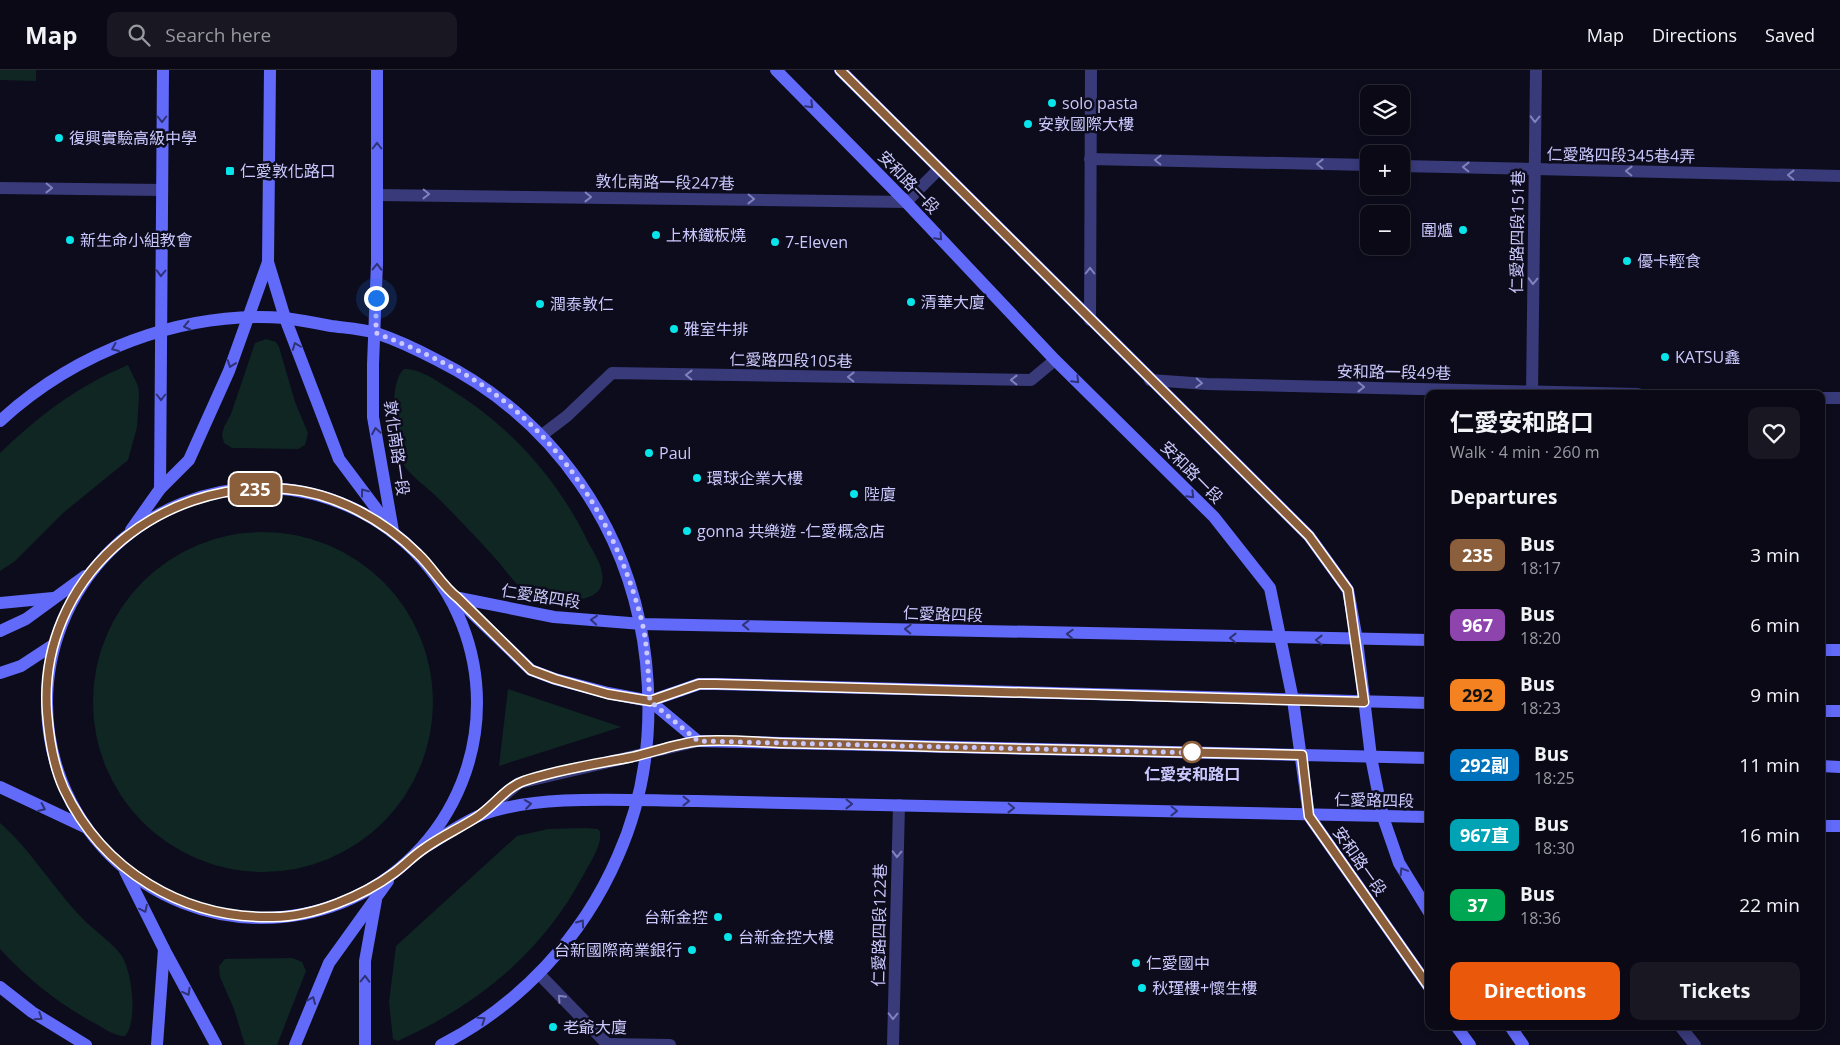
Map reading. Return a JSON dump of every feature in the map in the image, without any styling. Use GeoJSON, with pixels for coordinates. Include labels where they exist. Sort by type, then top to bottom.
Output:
{"type":"FeatureCollection","features":[{"type":"Feature","properties":{"kind":"main road"},"geometry":{"type":"LineString","coordinates":[[160,489],[163,70]]}},
{"type":"Feature","properties":{"kind":"main road","name":"敦化南路一段"},"geometry":{"type":"LineString","coordinates":[[270,70],[268,262],[286,318],[339,459],[393,531]]}},
{"type":"Feature","properties":{"kind":"main road","name":"敦化南路一段"},"geometry":{"type":"LineString","coordinates":[[378,70],[376,333],[373,364],[373,417],[393,531]]}},
{"type":"Feature","properties":{"kind":"main road","name":"安和路一段"},"geometry":{"type":"LineString","coordinates":[[776,70],[906,202],[1055,360],[1214,517],[1270,588],[1293,700],[1309,816],[1425,981]]}},
{"type":"Feature","properties":{"kind":"main road","name":"安和路一段"},"geometry":{"type":"LineString","coordinates":[[840,70],[1309,536],[1348,590],[1357,640],[1371,757],[1383,817],[1398,862],[1425,906]]}},
{"type":"Feature","properties":{"kind":"main road","name":"敦化南路一段"},"geometry":{"type":"LineString","coordinates":[[128,534],[160,489],[189,460],[210,416],[268,262]]}},
{"type":"Feature","properties":{"kind":"main road"},"geometry":{"type":"LineString","coordinates":[[0,421],[48,383],[84,362],[122,344],[161,331],[204,322],[248,318],[286,318],[376,333],[459,371],[503,400],[542,435],[577,477],[605,522],[627,572],[642,624],[650,701],[647,753],[638,802],[618,856],[589,911],[566,944],[539,974],[501,1008],[459,1036],[441,1045]]}},
{"type":"Feature","properties":{"kind":"main road"},"geometry":{"type":"LineString","coordinates":[[231,489],[288,489],[343,503],[393,531],[422,558],[446,589],[463,623],[474,659],[479,697],[476,734],[468,771],[452,806],[427,846],[395,873],[359,895],[307,912],[279,918],[238,916],[197,908],[159,892],[124,869],[85,828],[62,785],[49,739],[46,692],[53,645],[62,620],[89,573],[107,552],[128,534],[176,505],[231,489]]}},
{"type":"Feature","properties":{"kind":"main road"},"geometry":{"type":"LineString","coordinates":[[0,632],[26,619],[89,573]]}},
{"type":"Feature","properties":{"kind":"main road","name":"仁愛路四段"},"geometry":{"type":"LineString","coordinates":[[446,589],[458,598],[531,670],[608,694],[650,701],[699,684],[1425,703]]}},
{"type":"Feature","properties":{"kind":"main road"},"geometry":{"type":"LineString","coordinates":[[0,603],[53,598]]}},
{"type":"Feature","properties":{"kind":"main road","name":"仁愛路四段"},"geometry":{"type":"LineString","coordinates":[[458,598],[554,617],[642,624],[1282,639],[1425,640]]}},
{"type":"Feature","properties":{"kind":"main road"},"geometry":{"type":"LineString","coordinates":[[0,673],[21,666],[53,645]]}},
{"type":"Feature","properties":{"kind":"main road"},"geometry":{"type":"LineString","coordinates":[[1825,650],[1840,650]]}},
{"type":"Feature","properties":{"kind":"main road"},"geometry":{"type":"LineString","coordinates":[[650,701],[698,741]]}},
{"type":"Feature","properties":{"kind":"main road"},"geometry":{"type":"LineString","coordinates":[[1825,711],[1840,711]]}},
{"type":"Feature","properties":{"kind":"main road","name":"仁愛路四段"},"geometry":{"type":"LineString","coordinates":[[698,741],[1425,758]]}},
{"type":"Feature","properties":{"kind":"main road"},"geometry":{"type":"LineString","coordinates":[[1825,766],[1840,767]]}},
{"type":"Feature","properties":{"kind":"main road"},"geometry":{"type":"LineString","coordinates":[[0,788],[85,828]]}},
{"type":"Feature","properties":{"kind":"main road","name":"仁愛路四段"},"geometry":{"type":"LineString","coordinates":[[427,846],[481,815],[529,803],[638,802],[898,805],[1309,816],[1425,817]]}},
{"type":"Feature","properties":{"kind":"main road"},"geometry":{"type":"LineString","coordinates":[[1825,826],[1840,826]]}},
{"type":"Feature","properties":{"kind":"main road"},"geometry":{"type":"LineString","coordinates":[[124,869],[164,949],[216,1045]]}},
{"type":"Feature","properties":{"kind":"main road"},"geometry":{"type":"LineString","coordinates":[[295,1045],[329,963],[377,895],[395,873]]}},
{"type":"Feature","properties":{"kind":"main road"},"geometry":{"type":"LineString","coordinates":[[365,1045],[365,961],[377,895]]}},
{"type":"Feature","properties":{"kind":"main road"},"geometry":{"type":"LineString","coordinates":[[157,1045],[164,949]]}},
{"type":"Feature","properties":{"kind":"main road"},"geometry":{"type":"LineString","coordinates":[[0,988],[32,1012],[86,1045]]}},
{"type":"Feature","properties":{"kind":"main road"},"geometry":{"type":"LineString","coordinates":[[1459,1030],[1470,1045]]}},
{"type":"Feature","properties":{"kind":"main road"},"geometry":{"type":"LineString","coordinates":[[1513,1030],[1523,1045]]}},
{"type":"Feature","properties":{"kind":"street"},"geometry":{"type":"LineString","coordinates":[[1090,320],[1091,70]]}},
{"type":"Feature","properties":{"kind":"street","name":"仁愛路四段151巷"},"geometry":{"type":"LineString","coordinates":[[1532,390],[1536,70]]}},
{"type":"Feature","properties":{"kind":"street"},"geometry":{"type":"LineString","coordinates":[[1090,159],[1360,165]]}},
{"type":"Feature","properties":{"kind":"street","name":"仁愛路四段345巷4弄"},"geometry":{"type":"LineString","coordinates":[[1410,166],[1840,176]]}},
{"type":"Feature","properties":{"kind":"street"},"geometry":{"type":"LineString","coordinates":[[906,202],[939,169]]}},
{"type":"Feature","properties":{"kind":"street"},"geometry":{"type":"LineString","coordinates":[[0,188],[162,190]]}},
{"type":"Feature","properties":{"kind":"street","name":"敦化南路一段247巷"},"geometry":{"type":"LineString","coordinates":[[377,195],[906,202]]}},
{"type":"Feature","properties":{"kind":"street","name":"仁愛路四段105巷"},"geometry":{"type":"LineString","coordinates":[[542,435],[567,416],[612,373],[1031,380],[1055,360]]}},
{"type":"Feature","properties":{"kind":"street","name":"安和路一段49巷"},"geometry":{"type":"LineString","coordinates":[[1150,380],[1444,390]]}},
{"type":"Feature","properties":{"kind":"street"},"geometry":{"type":"LineString","coordinates":[[1825,398],[1840,398]]}},
{"type":"Feature","properties":{"kind":"street","name":"仁愛路四段"},"geometry":{"type":"LineString","coordinates":[[481,815],[519,782],[698,741]]}},
{"type":"Feature","properties":{"kind":"street","name":"仁愛路四段122巷"},"geometry":{"type":"LineString","coordinates":[[892,1045],[898,805]]}},
{"type":"Feature","properties":{"kind":"street"},"geometry":{"type":"LineString","coordinates":[[539,974],[607,1044],[670,1045]]}},
{"type":"Feature","properties":{"kind":"street"},"geometry":{"type":"LineString","coordinates":[[1683,1030],[1695,1045]]}},
{"type":"Feature","properties":{"kind":"green space"},"geometry":{"type":"Polygon","coordinates":[[[0,70],[36,70],[36,81],[0,80],[0,70]]]}},
{"type":"Feature","properties":{"kind":"green space"},"geometry":{"type":"Polygon","coordinates":[[[266,339],[276,342],[279,347],[295,402],[308,433],[305,445],[298,449],[232,448],[224,443],[222,435],[224,427],[231,414],[255,343],[266,339]]]}},
{"type":"Feature","properties":{"kind":"green space"},"geometry":{"type":"Polygon","coordinates":[[[128,365],[138,386],[139,395],[137,427],[128,460],[63,513],[15,561],[0,571],[0,453],[44,414],[75,392],[128,365]]]}},
{"type":"Feature","properties":{"kind":"green space"},"geometry":{"type":"Polygon","coordinates":[[[404,369],[426,374],[468,401],[509,434],[528,454],[561,495],[600,565],[602,585],[596,593],[586,598],[560,600],[535,595],[526,591],[453,513],[409,472],[400,454],[394,414],[396,387],[404,369]]]}},
{"type":"Feature","properties":{"kind":"green space"},"geometry":{"type":"Polygon","coordinates":[[[263,532],[296,535],[312,539],[343,552],[371,570],[395,594],[413,622],[426,653],[430,669],[433,702],[430,735],[426,751],[413,782],[395,810],[371,834],[343,852],[312,865],[296,869],[263,872],[230,869],[214,865],[183,852],[155,834],[131,810],[113,782],[100,751],[96,735],[93,702],[96,669],[100,653],[113,622],[131,594],[155,570],[183,552],[214,539],[230,535],[263,532]]]}},
{"type":"Feature","properties":{"kind":"green space"},"geometry":{"type":"Polygon","coordinates":[[[508,689],[621,727],[499,766],[508,689]]]}},
{"type":"Feature","properties":{"kind":"green space"},"geometry":{"type":"Polygon","coordinates":[[[0,823],[22,845],[71,906],[123,958],[129,975],[132,998],[131,1020],[125,1036],[106,1030],[57,1000],[33,981],[0,949],[0,823]]]}},
{"type":"Feature","properties":{"kind":"green space"},"geometry":{"type":"Polygon","coordinates":[[[548,829],[598,829],[600,832],[595,854],[567,902],[549,928],[528,952],[481,993],[455,1010],[398,1041],[393,1039],[389,1002],[396,946],[517,836],[548,829]]]}},
{"type":"Feature","properties":{"kind":"green space"},"geometry":{"type":"Polygon","coordinates":[[[292,958],[302,962],[306,971],[277,1045],[245,1045],[234,1009],[220,977],[219,966],[225,959],[292,958]]]}},
{"type":"Feature","properties":{"kind":"bus line","name":"235"},"geometry":{"type":"LineString","coordinates":[[840,70],[1309,536],[1348,590],[1354,617],[1364,702],[715,684],[699,684],[650,701],[608,694],[531,670],[458,598],[446,589],[422,558],[393,531],[343,503],[288,489],[231,489],[176,505],[128,534],[107,552],[89,573],[62,620],[53,645],[46,692],[49,739],[62,785],[85,828],[124,869],[159,892],[197,908],[210,911],[238,916],[279,918],[307,912],[359,895],[395,873],[427,846],[481,815],[519,782],[698,741],[1302,755],[1309,816],[1425,981]]}},
{"type":"Feature","properties":{"kind":"place","name":"solo pasta"},"geometry":{"type":"Point","coordinates":[1052,103]}},
{"type":"Feature","properties":{"kind":"place","name":"安敦國際大樓"},"geometry":{"type":"Point","coordinates":[1028,124]}},
{"type":"Feature","properties":{"kind":"place","name":"復興實驗高級中學"},"geometry":{"type":"Point","coordinates":[59,138]}},
{"type":"Feature","properties":{"kind":"place","name":"仁愛敦化路口"},"geometry":{"type":"Point","coordinates":[230,171]}},
{"type":"Feature","properties":{"kind":"place","name":"圍爐"},"geometry":{"type":"Point","coordinates":[1463,230]}},
{"type":"Feature","properties":{"kind":"place","name":"上林鐵板燒"},"geometry":{"type":"Point","coordinates":[656,235]}},
{"type":"Feature","properties":{"kind":"place","name":"新生命小組教會"},"geometry":{"type":"Point","coordinates":[70,240]}},
{"type":"Feature","properties":{"kind":"place","name":"7-Eleven"},"geometry":{"type":"Point","coordinates":[775,242]}},
{"type":"Feature","properties":{"kind":"place","name":"優卡輕食"},"geometry":{"type":"Point","coordinates":[1627,261]}},
{"type":"Feature","properties":{"kind":"place","name":"清華大廈"},"geometry":{"type":"Point","coordinates":[911,302]}},
{"type":"Feature","properties":{"kind":"place","name":"潤泰敦仁"},"geometry":{"type":"Point","coordinates":[540,304]}},
{"type":"Feature","properties":{"kind":"place","name":"雅室牛排"},"geometry":{"type":"Point","coordinates":[674,329]}},
{"type":"Feature","properties":{"kind":"place","name":"KATSU鑫"},"geometry":{"type":"Point","coordinates":[1665,357]}},
{"type":"Feature","properties":{"kind":"place","name":"Paul"},"geometry":{"type":"Point","coordinates":[649,453]}},
{"type":"Feature","properties":{"kind":"place","name":"環球企業大樓"},"geometry":{"type":"Point","coordinates":[697,478]}},
{"type":"Feature","properties":{"kind":"place","name":"陛廈"},"geometry":{"type":"Point","coordinates":[854,494]}},
{"type":"Feature","properties":{"kind":"place","name":"gonna 共樂遊 -仁愛概念店"},"geometry":{"type":"Point","coordinates":[687,531]}},
{"type":"Feature","properties":{"kind":"place","name":"仁愛安和路口"},"geometry":{"type":"Point","coordinates":[1192,752]}},
{"type":"Feature","properties":{"kind":"place","name":"台新金控"},"geometry":{"type":"Point","coordinates":[718,917]}},
{"type":"Feature","properties":{"kind":"place","name":"台新金控大樓"},"geometry":{"type":"Point","coordinates":[728,937]}},
{"type":"Feature","properties":{"kind":"place","name":"台新國際商業銀行"},"geometry":{"type":"Point","coordinates":[692,950]}},
{"type":"Feature","properties":{"kind":"place","name":"仁愛國中"},"geometry":{"type":"Point","coordinates":[1136,963]}},
{"type":"Feature","properties":{"kind":"place","name":"秋瑾樓+懷生樓"},"geometry":{"type":"Point","coordinates":[1142,988]}},
{"type":"Feature","properties":{"kind":"place","name":"老爺大廈"},"geometry":{"type":"Point","coordinates":[553,1027]}},
{"type":"Feature","properties":{"kind":"route"},"geometry":{"type":"LineString","coordinates":[[376,298],[376,333],[459,371],[503,400],[542,435],[577,477],[605,522],[627,572],[642,624],[650,701],[698,741],[1200,753],[1192,752]]}}]}
